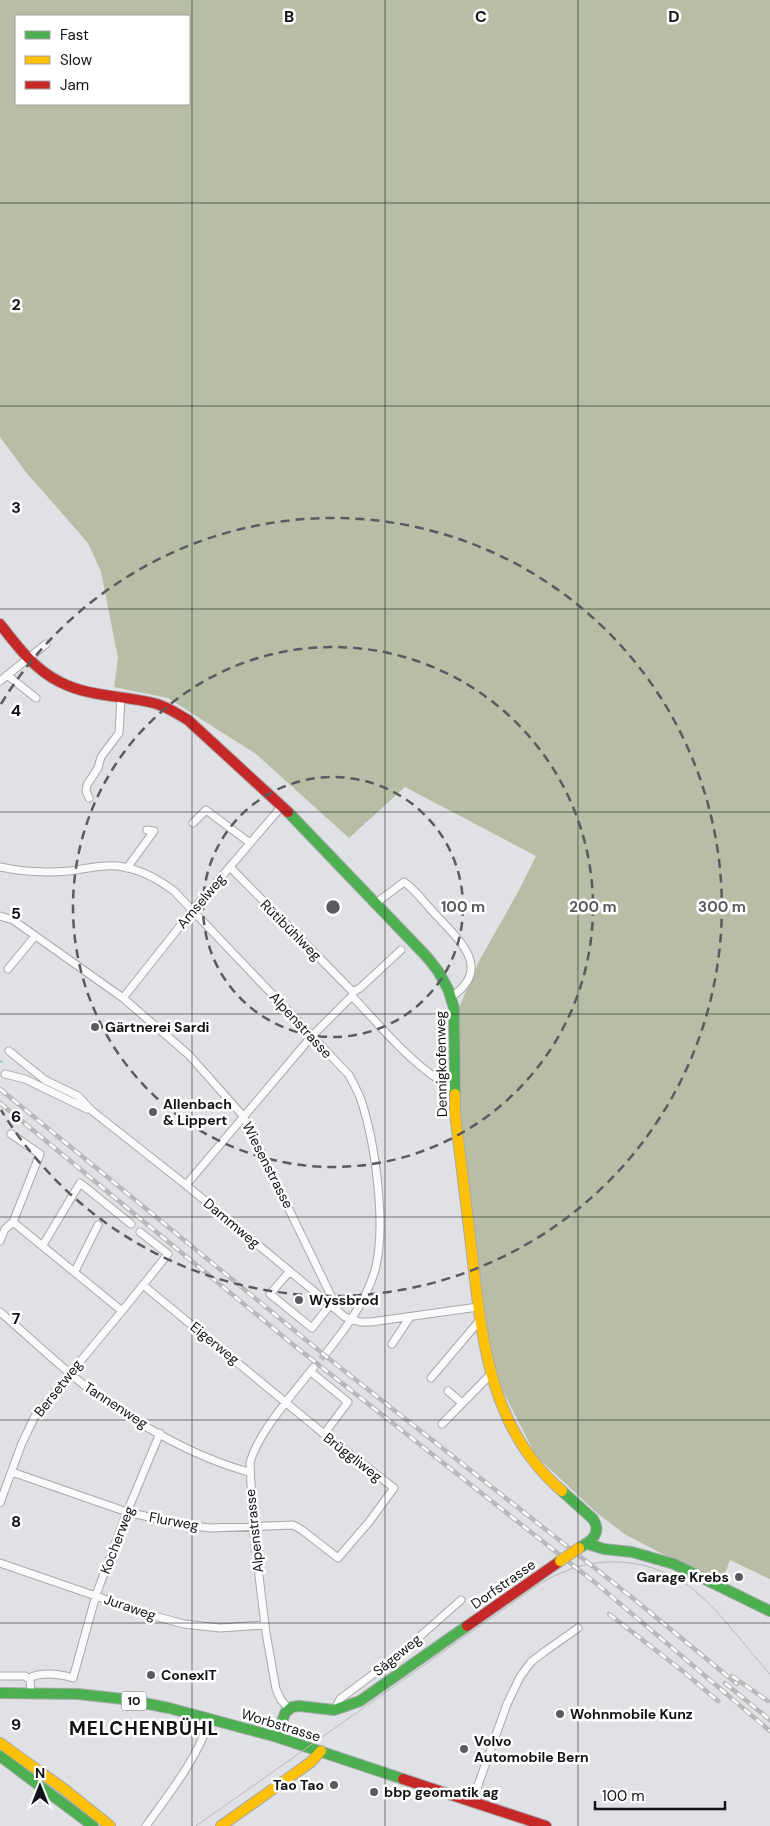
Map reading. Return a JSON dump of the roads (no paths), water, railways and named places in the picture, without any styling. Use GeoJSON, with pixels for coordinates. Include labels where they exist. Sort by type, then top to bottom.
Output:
{"type":"FeatureCollection","features":[{"type":"Feature","properties":{"kind":"main road","name":"Dennigkofenweg"},"geometry":{"type":"LineString","coordinates":[[0,624],[28,658],[49,676],[69,687],[153,702],[183,716],[282,806],[432,964],[451,997],[454,1020],[454,1089],[457,1131],[478,1307],[491,1374],[510,1423],[532,1459],[551,1482],[596,1522],[598,1527],[597,1535],[584,1546]]}},
{"type":"Feature","properties":{"kind":"main road","name":"Dorfstrasse"},"geometry":{"type":"LineString","coordinates":[[289,1709],[296,1706],[324,1710],[337,1709],[360,1701],[584,1546]]}},
{"type":"Feature","properties":{"kind":"main road"},"geometry":{"type":"LineString","coordinates":[[584,1546],[632,1552],[674,1564],[770,1610]]}},
{"type":"Feature","properties":{"kind":"main road","name":"Worbstrasse"},"geometry":{"type":"LineString","coordinates":[[0,1693],[78,1694],[123,1699],[169,1708],[321,1751],[546,1826]]}},
{"type":"Feature","properties":{"kind":"main road"},"geometry":{"type":"LineString","coordinates":[[276,1737],[282,1719],[289,1709]]}},
{"type":"Feature","properties":{"kind":"main road"},"geometry":{"type":"LineString","coordinates":[[0,1743],[110,1826]]}},
{"type":"Feature","properties":{"kind":"main road"},"geometry":{"type":"LineString","coordinates":[[221,1826],[311,1762],[321,1751]]}},
{"type":"Feature","properties":{"kind":"main road"},"geometry":{"type":"LineString","coordinates":[[0,1756],[93,1826]]}},
{"type":"Feature","properties":{"kind":"street"},"geometry":{"type":"LineString","coordinates":[[0,681],[46,644]]}},
{"type":"Feature","properties":{"kind":"street"},"geometry":{"type":"LineString","coordinates":[[7,675],[36,698]]}},
{"type":"Feature","properties":{"kind":"street"},"geometry":{"type":"LineString","coordinates":[[89,798],[87,785],[98,768],[101,757],[119,733],[121,697]]}},
{"type":"Feature","properties":{"kind":"street","name":"Amselweg"},"geometry":{"type":"LineString","coordinates":[[123,998],[192,911],[282,806]]}},
{"type":"Feature","properties":{"kind":"street"},"geometry":{"type":"LineString","coordinates":[[193,823],[206,810],[250,843]]}},
{"type":"Feature","properties":{"kind":"street"},"geometry":{"type":"LineString","coordinates":[[127,868],[154,831],[147,830]]}},
{"type":"Feature","properties":{"kind":"street","name":"Alpenstrasse"},"geometry":{"type":"LineString","coordinates":[[0,867],[26,872],[47,872],[110,866],[127,868],[148,874],[174,891],[349,1075],[360,1097],[372,1147],[379,1205],[379,1248],[374,1271],[357,1312],[326,1352]]}},
{"type":"Feature","properties":{"kind":"street","name":"Rütibühlweg"},"geometry":{"type":"LineString","coordinates":[[230,867],[353,994],[404,1052],[440,1082],[454,1089]]}},
{"type":"Feature","properties":{"kind":"street"},"geometry":{"type":"LineString","coordinates":[[376,903],[404,882],[459,939],[469,954],[472,964],[469,979],[464,987],[451,997]]}},
{"type":"Feature","properties":{"kind":"street","name":"Wiesenstrasse"},"geometry":{"type":"LineString","coordinates":[[0,916],[13,920],[123,998],[189,1055],[244,1117],[339,1311]]}},
{"type":"Feature","properties":{"kind":"street"},"geometry":{"type":"LineString","coordinates":[[8,969],[35,936]]}},
{"type":"Feature","properties":{"kind":"street"},"geometry":{"type":"LineString","coordinates":[[186,1186],[311,1037],[353,994],[401,950]]}},
{"type":"Feature","properties":{"kind":"street","name":"Dammweg"},"geometry":{"type":"LineString","coordinates":[[9,1051],[45,1080],[78,1096],[91,1110],[330,1305],[351,1320]]}},
{"type":"Feature","properties":{"kind":"street"},"geometry":{"type":"LineString","coordinates":[[5,1074],[24,1079],[91,1110]]}},
{"type":"Feature","properties":{"kind":"street"},"geometry":{"type":"LineString","coordinates":[[0,1241],[5,1229],[13,1222],[40,1154],[11,1134]]}},
{"type":"Feature","properties":{"kind":"street"},"geometry":{"type":"LineString","coordinates":[[43,1245],[80,1183],[131,1224]]}},
{"type":"Feature","properties":{"kind":"street"},"geometry":{"type":"LineString","coordinates":[[13,1222],[122,1311],[168,1254],[140,1232]]}},
{"type":"Feature","properties":{"kind":"street"},"geometry":{"type":"LineString","coordinates":[[75,1271],[98,1225]]}},
{"type":"Feature","properties":{"kind":"street"},"geometry":{"type":"LineString","coordinates":[[290,1271],[270,1294],[312,1328],[330,1305]]}},
{"type":"Feature","properties":{"kind":"street","name":"Eigerweg"},"geometry":{"type":"LineString","coordinates":[[143,1285],[287,1402]]}},
{"type":"Feature","properties":{"kind":"street"},"geometry":{"type":"LineString","coordinates":[[351,1320],[371,1322],[478,1307]]}},
{"type":"Feature","properties":{"kind":"street","name":"Bersetweg"},"geometry":{"type":"LineString","coordinates":[[0,1503],[22,1443],[35,1416],[122,1311]]}},
{"type":"Feature","properties":{"kind":"street","name":"Tannenweg"},"geometry":{"type":"LineString","coordinates":[[0,1312],[100,1397],[160,1433],[220,1463],[249,1472]]}},
{"type":"Feature","properties":{"kind":"street"},"geometry":{"type":"LineString","coordinates":[[392,1344],[410,1317]]}},
{"type":"Feature","properties":{"kind":"street"},"geometry":{"type":"LineString","coordinates":[[431,1378],[480,1320]]}},
{"type":"Feature","properties":{"kind":"street","name":"Alpenstrasse"},"geometry":{"type":"LineString","coordinates":[[289,1709],[281,1700],[276,1689],[264,1625],[253,1527],[250,1463],[256,1446],[287,1402],[313,1370],[348,1402],[324,1434]]}},
{"type":"Feature","properties":{"kind":"street"},"geometry":{"type":"LineString","coordinates":[[442,1424],[491,1374]]}},
{"type":"Feature","properties":{"kind":"street"},"geometry":{"type":"LineString","coordinates":[[448,1391],[462,1403]]}},
{"type":"Feature","properties":{"kind":"street","name":"Brüggliweg"},"geometry":{"type":"LineString","coordinates":[[253,1527],[292,1525],[302,1530],[338,1558],[369,1522],[394,1488],[324,1434],[287,1402]]}},
{"type":"Feature","properties":{"kind":"street","name":"Kocherweg"},"geometry":{"type":"LineString","coordinates":[[28,1678],[39,1674],[73,1678],[96,1596],[127,1512],[160,1433]]}},
{"type":"Feature","properties":{"kind":"street","name":"Flurweg"},"geometry":{"type":"LineString","coordinates":[[12,1472],[127,1512],[192,1526],[253,1527]]}},
{"type":"Feature","properties":{"kind":"street","name":"Juraweg"},"geometry":{"type":"LineString","coordinates":[[0,1563],[184,1624],[220,1628],[264,1625]]}},
{"type":"Feature","properties":{"kind":"street","name":"Sägeweg"},"geometry":{"type":"LineString","coordinates":[[337,1709],[340,1699],[400,1654],[460,1600]]}},
{"type":"Feature","properties":{"kind":"street"},"geometry":{"type":"LineString","coordinates":[[472,1802],[507,1704],[520,1677],[531,1662],[578,1628]]}},
{"type":"Feature","properties":{"kind":"street"},"geometry":{"type":"LineString","coordinates":[[0,1676],[21,1675],[28,1678],[31,1692]]}},
{"type":"Feature","properties":{"kind":"street"},"geometry":{"type":"LineString","coordinates":[[146,1826],[188,1767],[200,1746],[210,1719]]}},
{"type":"Feature","properties":{"kind":"tunnel"},"geometry":{"type":"LineString","coordinates":[[314,1367],[327,1352]]}},
{"type":"Feature","properties":{"kind":"tram line"},"geometry":{"type":"LineString","coordinates":[[196,1826],[533,1588],[556,1575],[579,1567],[616,1562],[653,1568],[671,1575],[702,1597],[770,1674]]}},
{"type":"Feature","properties":{"kind":"railway"},"geometry":{"type":"LineString","coordinates":[[0,1089],[328,1358],[629,1595],[737,1684]]}},
{"type":"Feature","properties":{"kind":"railway"},"geometry":{"type":"LineString","coordinates":[[0,1103],[291,1343],[598,1585],[770,1731]]}},
{"type":"Feature","properties":{"kind":"railway"},"geometry":{"type":"LineString","coordinates":[[609,1614],[718,1701]]}},
{"type":"Feature","properties":{"kind":"railway"},"geometry":{"type":"LineString","coordinates":[[732,1676],[768,1701]]}},
{"type":"Feature","properties":{"kind":"railway"},"geometry":{"type":"LineString","coordinates":[[725,1683],[770,1720]]}},
{"type":"Feature","properties":{"kind":"place","name":"Gärtnerei Sardi"},"geometry":{"type":"Point","coordinates":[95,1027]}},
{"type":"Feature","properties":{"kind":"place","name":"Allenbach & Lippert"},"geometry":{"type":"Point","coordinates":[153,1112]}},
{"type":"Feature","properties":{"kind":"place","name":"Wyssbrod"},"geometry":{"type":"Point","coordinates":[299,1300]}},
{"type":"Feature","properties":{"kind":"place","name":"Garage Krebs"},"geometry":{"type":"Point","coordinates":[739,1577]}},
{"type":"Feature","properties":{"kind":"place","name":"ConexIT"},"geometry":{"type":"Point","coordinates":[151,1675]}},
{"type":"Feature","properties":{"kind":"place","name":"Wohnmobile Kunz"},"geometry":{"type":"Point","coordinates":[560,1714]}},
{"type":"Feature","properties":{"kind":"place","name":"Volvo Automobile Bern"},"geometry":{"type":"Point","coordinates":[464,1749]}},
{"type":"Feature","properties":{"kind":"place","name":"Tao Tao"},"geometry":{"type":"Point","coordinates":[334,1785]}},
{"type":"Feature","properties":{"kind":"place","name":"bbp geomatik ag"},"geometry":{"type":"Point","coordinates":[374,1792]}},
{"type":"Feature","properties":{"kind":"district","name":"MELCHENBÜHL"},"geometry":{"type":"Point","coordinates":[144,1728]}}]}
